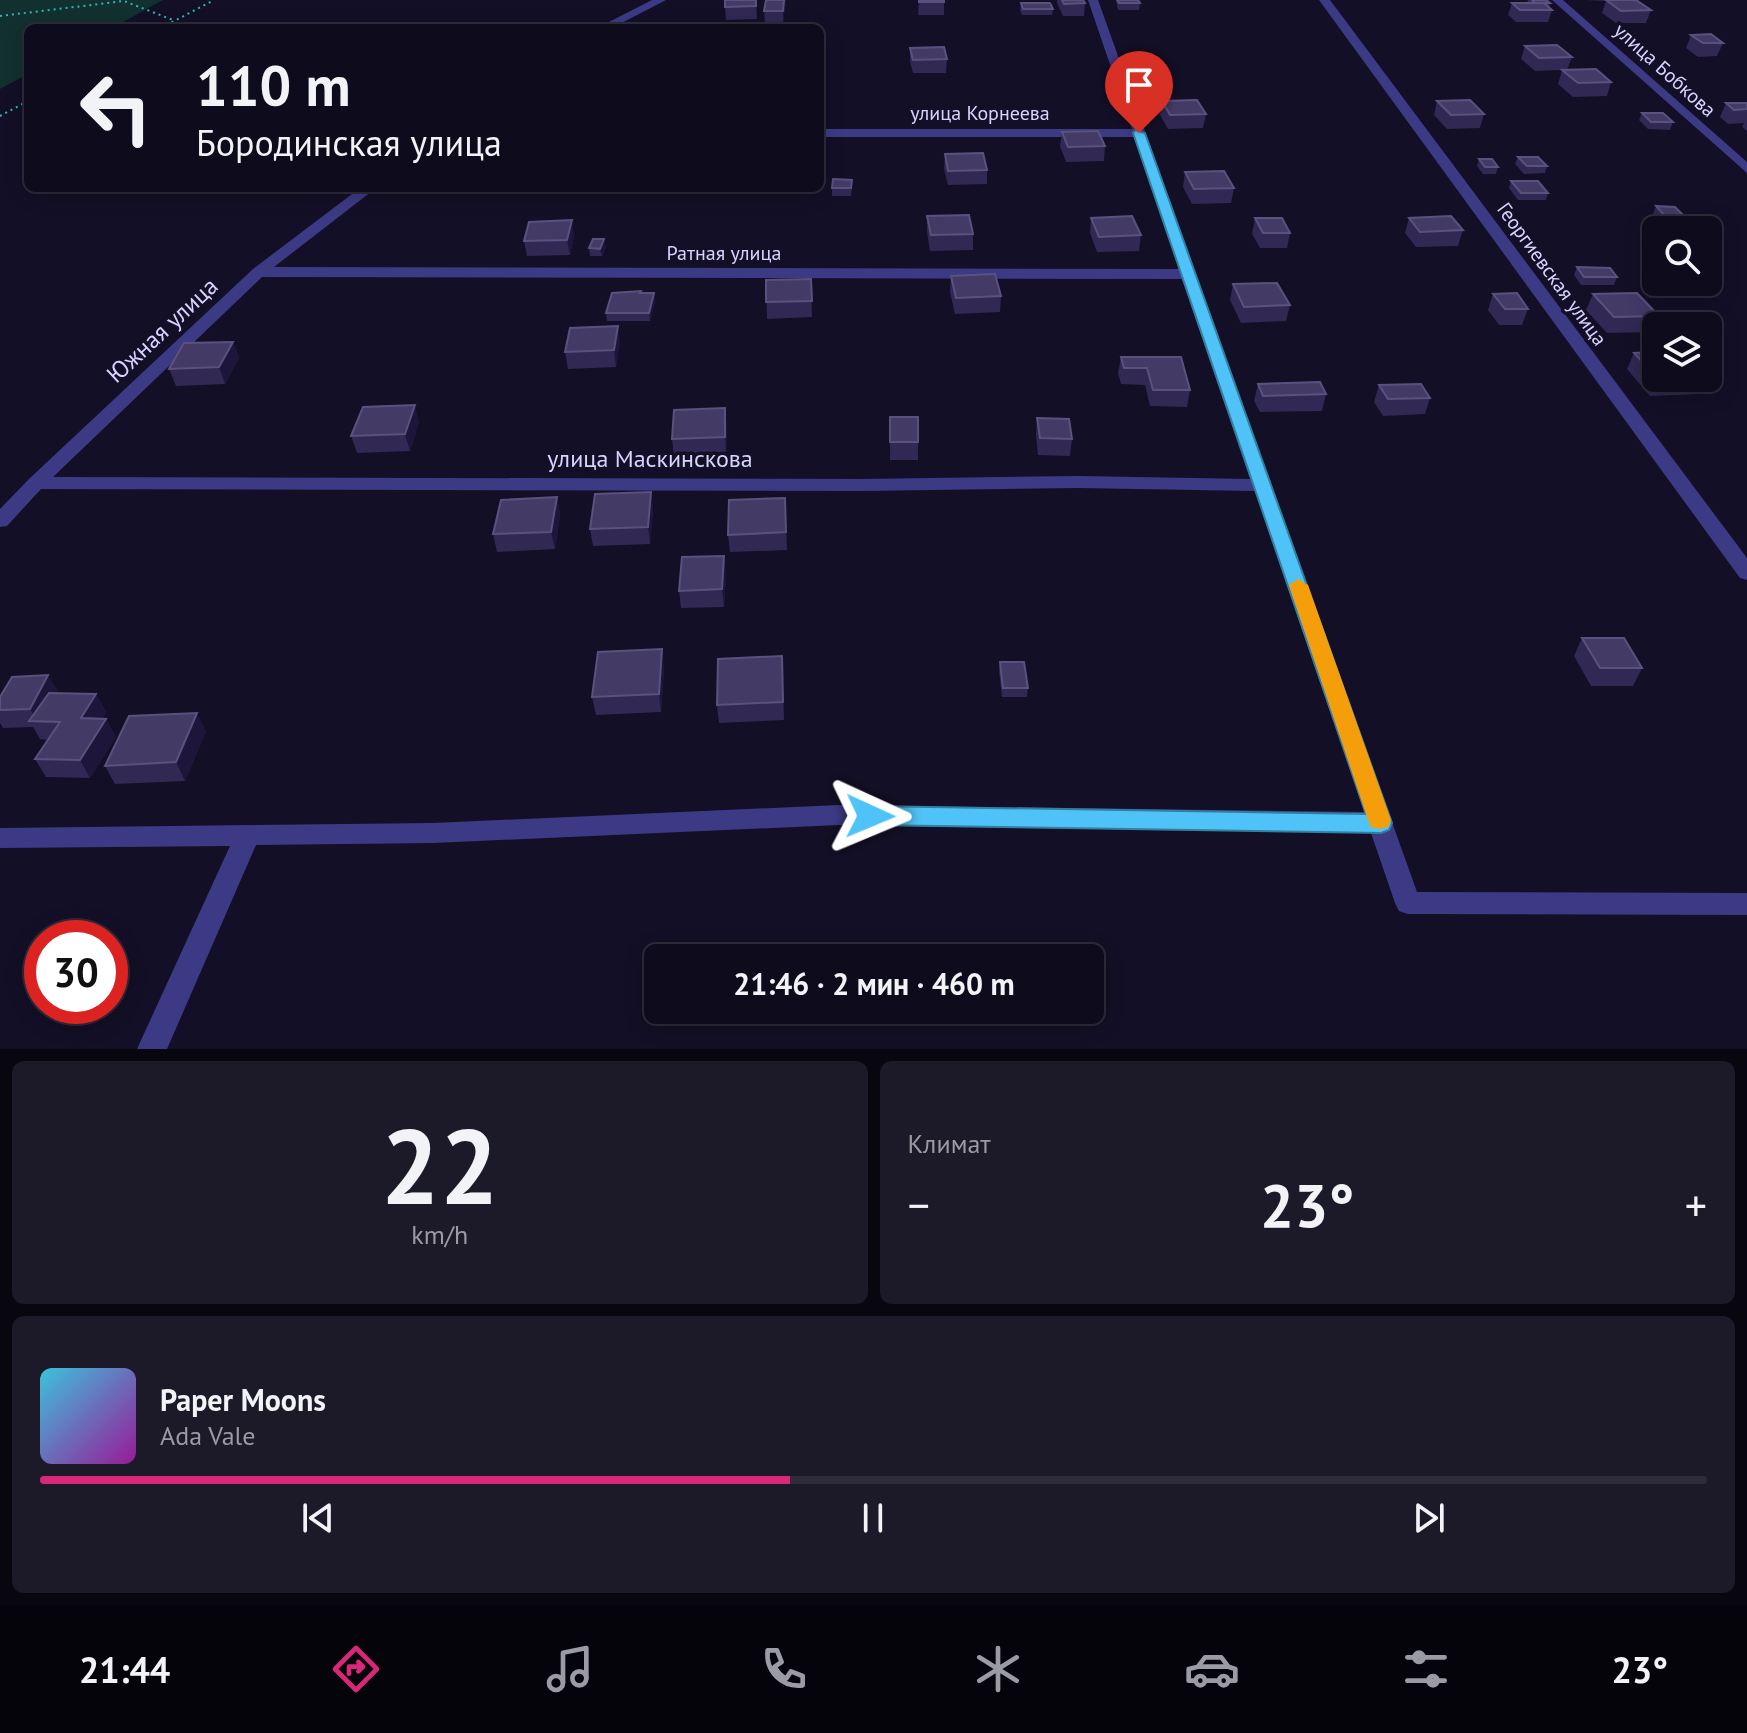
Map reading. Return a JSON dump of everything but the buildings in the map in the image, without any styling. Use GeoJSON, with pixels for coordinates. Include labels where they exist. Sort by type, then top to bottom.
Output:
{"type":"FeatureCollection","features":[{"type":"Feature","properties":{"kind":"street"},"geometry":{"type":"LineString","coordinates":[[611,24],[661,0]]}},
{"type":"Feature","properties":{"kind":"street"},"geometry":{"type":"LineString","coordinates":[[1093,0],[1408,903],[1747,904]]}},
{"type":"Feature","properties":{"kind":"street","name":"Георгиевская улица"},"geometry":{"type":"LineString","coordinates":[[1324,0],[1747,573]]}},
{"type":"Feature","properties":{"kind":"street","name":"улица Бобкова"},"geometry":{"type":"LineString","coordinates":[[1557,0],[1747,169]]}},
{"type":"Feature","properties":{"kind":"street","name":"улица Корнеева"},"geometry":{"type":"LineString","coordinates":[[824,133],[1139,133]]}},
{"type":"Feature","properties":{"kind":"street","name":"Южная улица"},"geometry":{"type":"LineString","coordinates":[[0,521],[258,272],[364,192]]}},
{"type":"Feature","properties":{"kind":"street","name":"Ратная улица"},"geometry":{"type":"LineString","coordinates":[[258,272],[1189,274]]}},
{"type":"Feature","properties":{"kind":"street","name":"улица Маскинскова"},"geometry":{"type":"LineString","coordinates":[[36,483],[862,485],[1079,482],[1263,485]]}},
{"type":"Feature","properties":{"kind":"street"},"geometry":{"type":"LineString","coordinates":[[0,838],[433,833],[839,815],[1381,823]]}},
{"type":"Feature","properties":{"kind":"street"},"geometry":{"type":"LineString","coordinates":[[152,1049],[248,835]]}},
{"type":"Feature","properties":{"kind":"path"},"geometry":{"type":"LineString","coordinates":[[167,24],[214,0]]}},
{"type":"Feature","properties":{"kind":"path"},"geometry":{"type":"LineString","coordinates":[[0,16],[124,1],[173,20]]}},
{"type":"Feature","properties":{"kind":"path"},"geometry":{"type":"LineString","coordinates":[[0,116],[24,103]]}},
{"type":"Feature","properties":{"kind":"green space"},"geometry":{"type":"Polygon","coordinates":[[[0,0],[163,0],[119,24],[24,24],[24,76],[0,89],[0,0]]]}},
{"type":"Feature","properties":{"kind":"slow traffic"},"geometry":{"type":"LineString","coordinates":[[1298,585],[1379,820]]}},
{"type":"Feature","properties":{"kind":"route"},"geometry":{"type":"LineString","coordinates":[[870,816],[1381,823],[1139,133]]}}]}
